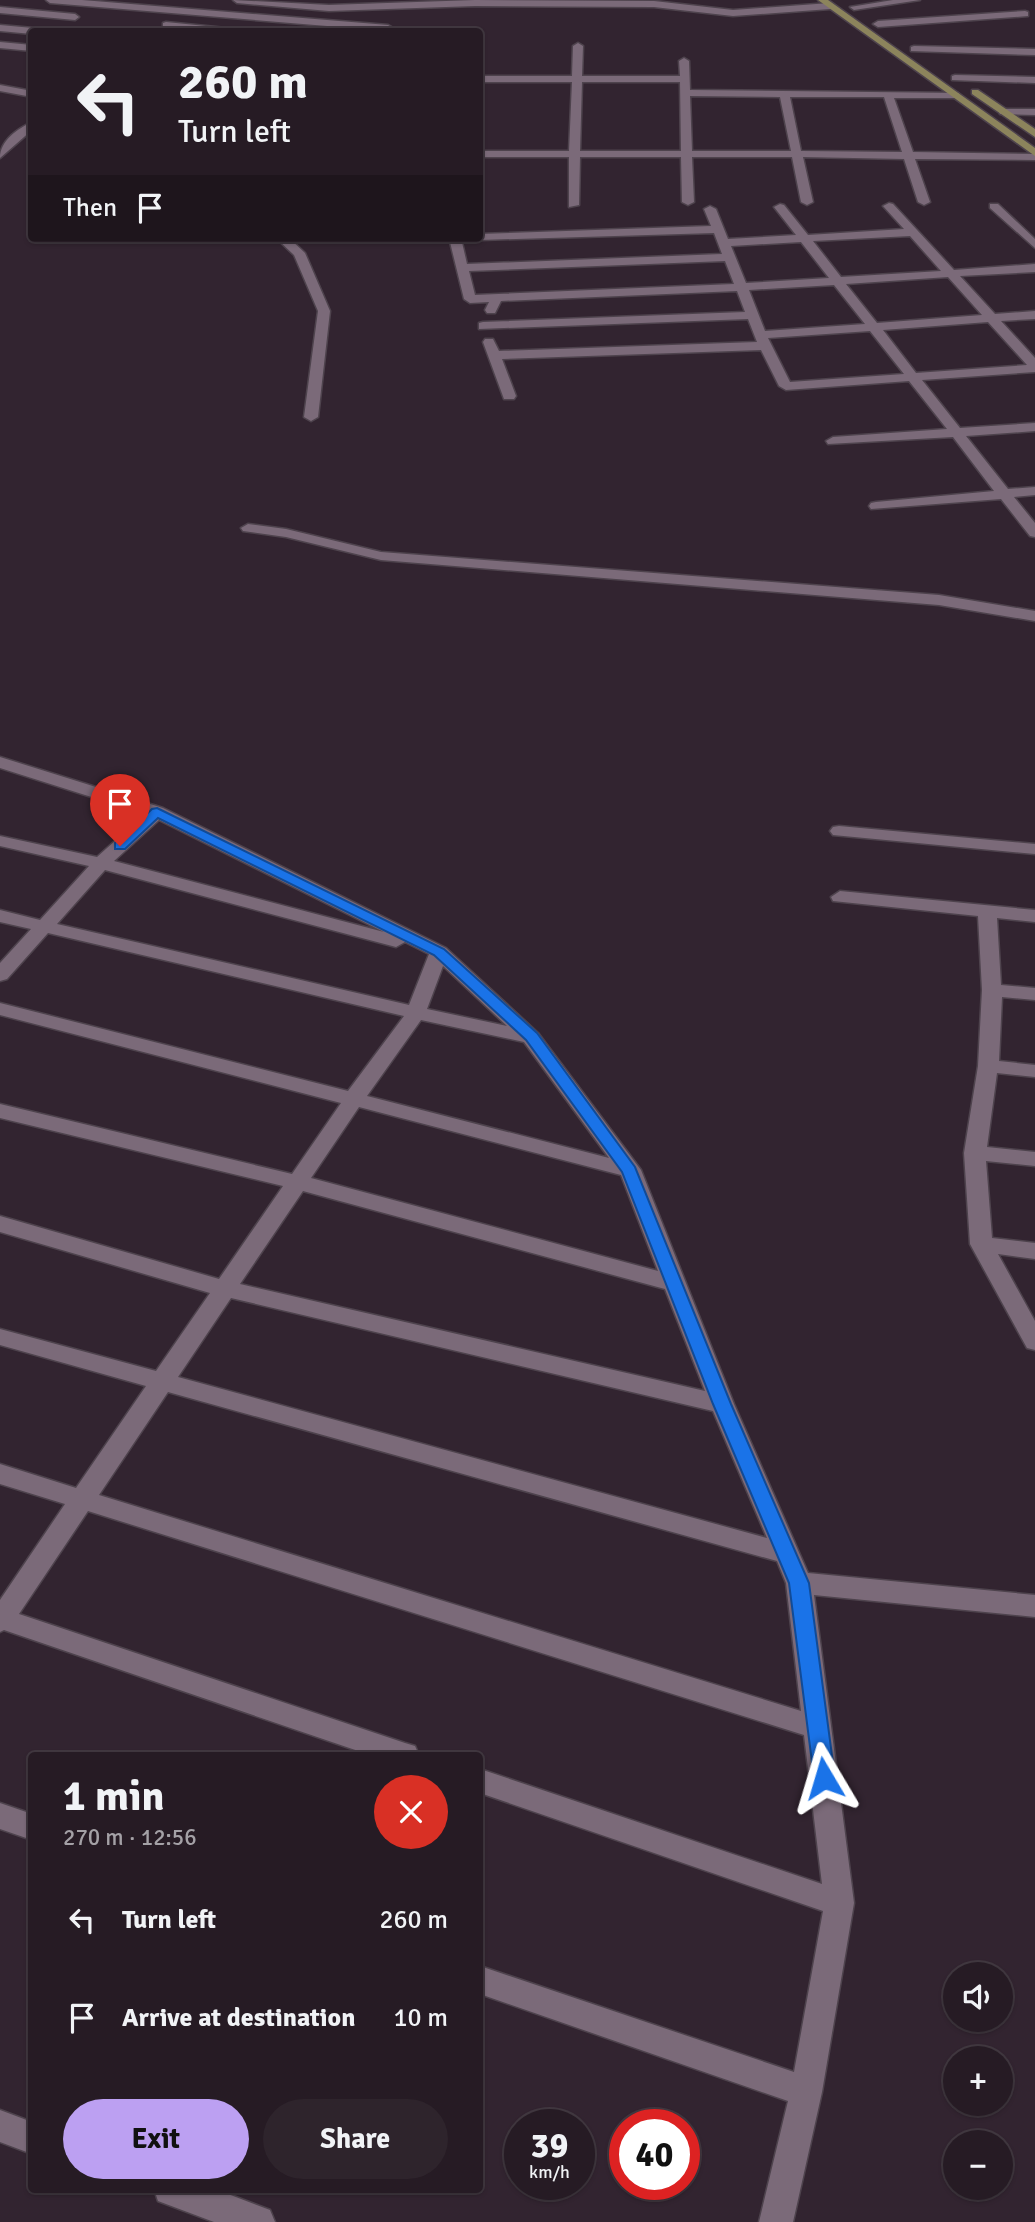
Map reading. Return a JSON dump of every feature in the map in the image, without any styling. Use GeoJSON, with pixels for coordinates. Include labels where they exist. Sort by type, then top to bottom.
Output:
{"type":"FeatureCollection","features":[{"type":"Feature","properties":{"kind":"main road"},"geometry":{"type":"LineString","coordinates":[[844,0],[934,63]]}},
{"type":"Feature","properties":{"kind":"main road"},"geometry":{"type":"LineString","coordinates":[[826,3],[1035,155]]}},
{"type":"Feature","properties":{"kind":"main road"},"geometry":{"type":"LineString","coordinates":[[945,71],[1035,134]]}},
{"type":"Feature","properties":{"kind":"street"},"geometry":{"type":"LineString","coordinates":[[50,0],[367,28]]}},
{"type":"Feature","properties":{"kind":"street"},"geometry":{"type":"LineString","coordinates":[[187,0],[158,24],[199,28]]}},
{"type":"Feature","properties":{"kind":"street"},"geometry":{"type":"LineString","coordinates":[[237,0],[328,8],[401,8],[473,2],[651,2],[733,13],[826,3]]}},
{"type":"Feature","properties":{"kind":"street"},"geometry":{"type":"LineString","coordinates":[[312,28],[331,4],[381,0]]}},
{"type":"Feature","properties":{"kind":"street"},"geometry":{"type":"LineString","coordinates":[[854,7],[916,0]]}},
{"type":"Feature","properties":{"kind":"street"},"geometry":{"type":"LineString","coordinates":[[1023,28],[1028,16],[1024,0]]}},
{"type":"Feature","properties":{"kind":"street"},"geometry":{"type":"LineString","coordinates":[[232,28],[256,1]]}},
{"type":"Feature","properties":{"kind":"street"},"geometry":{"type":"LineString","coordinates":[[388,28],[401,8]]}},
{"type":"Feature","properties":{"kind":"street"},"geometry":{"type":"LineString","coordinates":[[0,10],[92,18]]}},
{"type":"Feature","properties":{"kind":"street"},"geometry":{"type":"LineString","coordinates":[[878,24],[1028,16]]}},
{"type":"Feature","properties":{"kind":"street"},"geometry":{"type":"LineString","coordinates":[[0,28],[28,31]]}},
{"type":"Feature","properties":{"kind":"street"},"geometry":{"type":"LineString","coordinates":[[1021,51],[1022,40]]}},
{"type":"Feature","properties":{"kind":"street"},"geometry":{"type":"LineString","coordinates":[[905,42],[1035,51]]}},
{"type":"Feature","properties":{"kind":"street"},"geometry":{"type":"LineString","coordinates":[[0,45],[28,48]]}},
{"type":"Feature","properties":{"kind":"street"},"geometry":{"type":"LineString","coordinates":[[573,205],[578,47]]}},
{"type":"Feature","properties":{"kind":"street"},"geometry":{"type":"LineString","coordinates":[[684,61],[688,202]]}},
{"type":"Feature","properties":{"kind":"street"},"geometry":{"type":"LineString","coordinates":[[955,78],[1035,80]]}},
{"type":"Feature","properties":{"kind":"street"},"geometry":{"type":"LineString","coordinates":[[483,79],[684,79]]}},
{"type":"Feature","properties":{"kind":"street"},"geometry":{"type":"LineString","coordinates":[[0,88],[28,93]]}},
{"type":"Feature","properties":{"kind":"street"},"geometry":{"type":"LineString","coordinates":[[685,93],[955,95]]}},
{"type":"Feature","properties":{"kind":"street"},"geometry":{"type":"LineString","coordinates":[[784,93],[807,202]]}},
{"type":"Feature","properties":{"kind":"street"},"geometry":{"type":"LineString","coordinates":[[888,94],[924,202]]}},
{"type":"Feature","properties":{"kind":"street"},"geometry":{"type":"LineString","coordinates":[[1004,112],[1035,113]]}},
{"type":"Feature","properties":{"kind":"street"},"geometry":{"type":"LineString","coordinates":[[0,155],[9,143],[28,128]]}},
{"type":"Feature","properties":{"kind":"street"},"geometry":{"type":"LineString","coordinates":[[483,154],[1035,155]]}},
{"type":"Feature","properties":{"kind":"street"},"geometry":{"type":"LineString","coordinates":[[889,206],[1035,367]]}},
{"type":"Feature","properties":{"kind":"street"},"geometry":{"type":"LineString","coordinates":[[994,206],[1035,245]]}},
{"type":"Feature","properties":{"kind":"street"},"geometry":{"type":"LineString","coordinates":[[780,207],[1035,533]]}},
{"type":"Feature","properties":{"kind":"street"},"geometry":{"type":"LineString","coordinates":[[710,209],[763,340],[786,386],[915,379],[1035,367]]}},
{"type":"Feature","properties":{"kind":"street"},"geometry":{"type":"LineString","coordinates":[[463,268],[718,229]]}},
{"type":"Feature","properties":{"kind":"street"},"geometry":{"type":"LineString","coordinates":[[723,243],[913,232]]}},
{"type":"Feature","properties":{"kind":"street"},"geometry":{"type":"LineString","coordinates":[[483,237],[582,249],[730,257]]}},
{"type":"Feature","properties":{"kind":"street"},"geometry":{"type":"LineString","coordinates":[[287,242],[299,253],[324,311],[311,417]]}},
{"type":"Feature","properties":{"kind":"street"},"geometry":{"type":"LineString","coordinates":[[456,242],[470,299],[741,287],[1035,268]]}},
{"type":"Feature","properties":{"kind":"street"},"geometry":{"type":"LineString","coordinates":[[497,298],[483,326],[509,396]]}},
{"type":"Feature","properties":{"kind":"street"},"geometry":{"type":"LineString","coordinates":[[483,326],[753,315]]}},
{"type":"Feature","properties":{"kind":"street"},"geometry":{"type":"LineString","coordinates":[[494,355],[763,340],[874,327],[1035,315]]}},
{"type":"Feature","properties":{"kind":"street"},"geometry":{"type":"LineString","coordinates":[[833,441],[1035,427]]}},
{"type":"Feature","properties":{"kind":"street"},"geometry":{"type":"LineString","coordinates":[[876,506],[1035,491]]}},
{"type":"Feature","properties":{"kind":"street"},"geometry":{"type":"LineString","coordinates":[[248,528],[286,533],[381,556],[939,600],[1035,616]]}},
{"type":"Feature","properties":{"kind":"street"},"geometry":{"type":"LineString","coordinates":[[0,762],[157,812],[439,952],[531,1037],[630,1170],[672,1283],[799,1583],[839,1903],[806,2092],[776,2222]]}},
{"type":"Feature","properties":{"kind":"street"},"geometry":{"type":"LineString","coordinates":[[0,975],[101,863],[157,812]]}},
{"type":"Feature","properties":{"kind":"street"},"geometry":{"type":"LineString","coordinates":[[839,831],[1035,849]]}},
{"type":"Feature","properties":{"kind":"street"},"geometry":{"type":"LineString","coordinates":[[0,841],[101,863],[439,952]]}},
{"type":"Feature","properties":{"kind":"street"},"geometry":{"type":"LineString","coordinates":[[840,897],[1035,916]]}},
{"type":"Feature","properties":{"kind":"street"},"geometry":{"type":"LineString","coordinates":[[987,910],[992,990],[988,1066],[975,1153],[981,1244],[1035,1342]]}},
{"type":"Feature","properties":{"kind":"street"},"geometry":{"type":"LineString","coordinates":[[0,916],[416,1013],[531,1037]]}},
{"type":"Feature","properties":{"kind":"street"},"geometry":{"type":"LineString","coordinates":[[396,1752],[1,1619],[297,1182],[416,1013],[439,952]]}},
{"type":"Feature","properties":{"kind":"street"},"geometry":{"type":"LineString","coordinates":[[992,990],[1035,994]]}},
{"type":"Feature","properties":{"kind":"street"},"geometry":{"type":"LineString","coordinates":[[0,1009],[630,1170]]}},
{"type":"Feature","properties":{"kind":"street"},"geometry":{"type":"LineString","coordinates":[[988,1066],[1035,1072]]}},
{"type":"Feature","properties":{"kind":"street"},"geometry":{"type":"LineString","coordinates":[[0,1111],[297,1182],[672,1283]]}},
{"type":"Feature","properties":{"kind":"street"},"geometry":{"type":"LineString","coordinates":[[975,1153],[1035,1159]]}},
{"type":"Feature","properties":{"kind":"street"},"geometry":{"type":"LineString","coordinates":[[0,1224],[225,1289],[722,1404]]}},
{"type":"Feature","properties":{"kind":"street"},"geometry":{"type":"LineString","coordinates":[[981,1244],[1035,1251]]}},
{"type":"Feature","properties":{"kind":"street"},"geometry":{"type":"LineString","coordinates":[[0,1337],[788,1554]]}},
{"type":"Feature","properties":{"kind":"street"},"geometry":{"type":"LineString","coordinates":[[0,1474],[818,1728]]}},
{"type":"Feature","properties":{"kind":"street"},"geometry":{"type":"LineString","coordinates":[[799,1583],[1035,1606]]}},
{"type":"Feature","properties":{"kind":"street"},"geometry":{"type":"LineString","coordinates":[[483,1782],[839,1903]]}},
{"type":"Feature","properties":{"kind":"street"},"geometry":{"type":"LineString","coordinates":[[0,1816],[28,1826]]}},
{"type":"Feature","properties":{"kind":"street"},"geometry":{"type":"LineString","coordinates":[[483,1981],[806,2092]]}},
{"type":"Feature","properties":{"kind":"street"},"geometry":{"type":"LineString","coordinates":[[0,2126],[28,2136]]}},
{"type":"Feature","properties":{"kind":"street"},"geometry":{"type":"LineString","coordinates":[[181,2193],[258,2222]]}},
{"type":"Feature","properties":{"kind":"route"},"geometry":{"type":"LineString","coordinates":[[120,846],[157,812],[439,952],[531,1037],[630,1170],[672,1283],[788,1554],[799,1583],[824,1778]]}}]}
